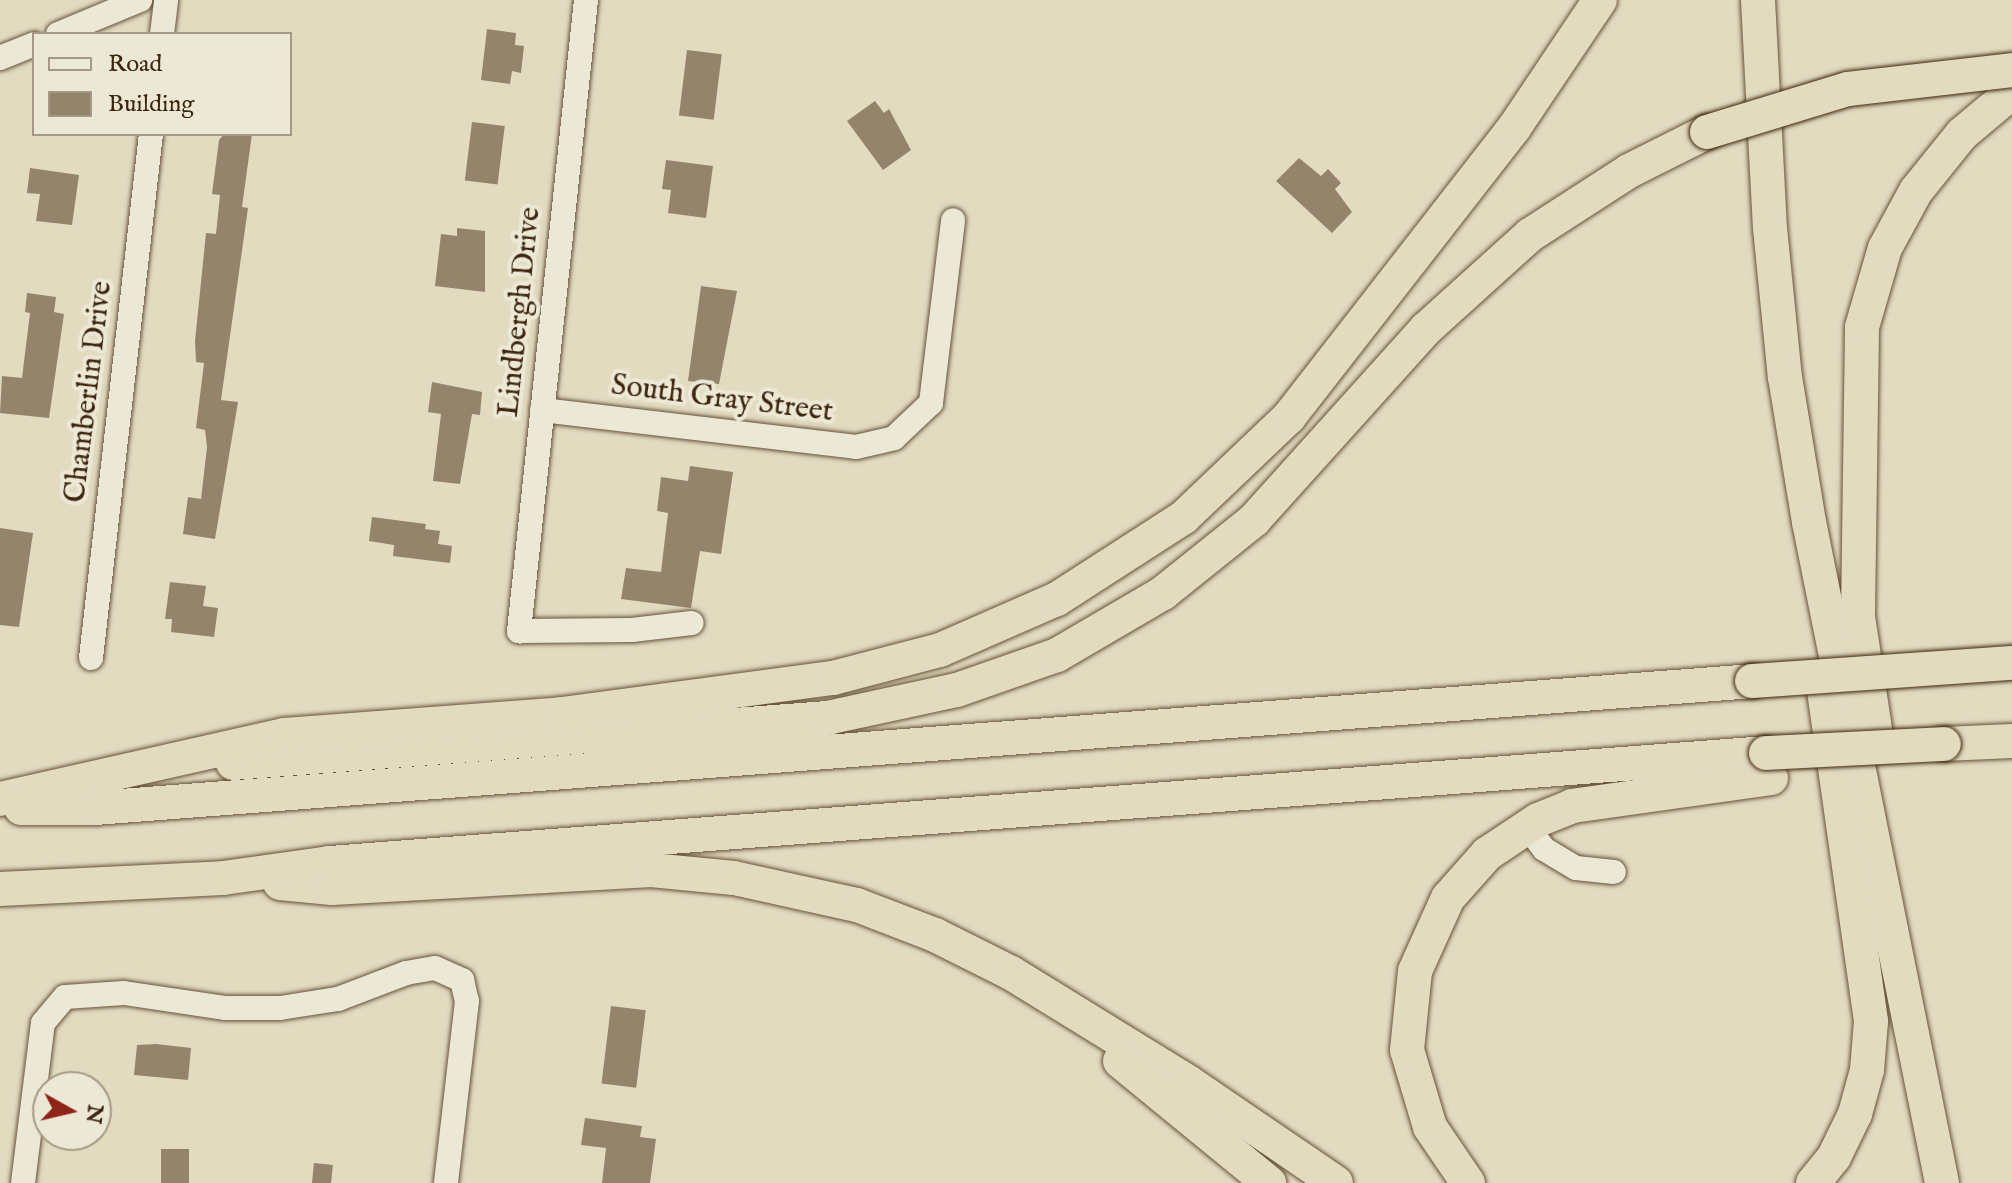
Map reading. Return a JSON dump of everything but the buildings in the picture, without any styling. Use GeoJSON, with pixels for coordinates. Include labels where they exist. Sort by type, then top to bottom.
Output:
{"type":"FeatureCollection","features":[{"type":"Feature","properties":{"kind":"highway"},"geometry":{"type":"LineString","coordinates":[[0,799],[285,735],[562,714],[799,684],[907,661],[1057,599],[1184,517],[1289,417],[1514,128],[1600,0]]}},
{"type":"Feature","properties":{"kind":"highway"},"geometry":{"type":"LineString","coordinates":[[1758,0],[1776,302],[1809,522],[1942,1183]]}},
{"type":"Feature","properties":{"kind":"highway"},"geometry":{"type":"LineString","coordinates":[[148,765],[286,761],[827,718],[957,690],[1057,655],[1163,593],[1254,520],[1426,329],[1530,235],[1629,171],[1707,132],[1848,89],[2012,70]]}},
{"type":"Feature","properties":{"kind":"highway"},"geometry":{"type":"LineString","coordinates":[[1925,1089],[1894,833],[1858,616],[1859,347],[1871,287],[1894,228],[1942,156],[2005,96]]}},
{"type":"Feature","properties":{"kind":"highway"},"geometry":{"type":"LineString","coordinates":[[1809,522],[1826,729],[1871,1021],[1867,1070],[1855,1114],[1834,1157],[1813,1183]]}},
{"type":"Feature","properties":{"kind":"highway"},"geometry":{"type":"LineString","coordinates":[[0,807],[95,808],[2012,663]]}},
{"type":"Feature","properties":{"kind":"highway"},"geometry":{"type":"LineString","coordinates":[[1468,1183],[1439,1145],[1416,1090],[1407,1050],[1411,990],[1428,933],[1448,898],[1487,854],[1527,827],[1572,806],[1613,796],[1836,750],[2012,741]]}},
{"type":"Feature","properties":{"kind":"highway"},"geometry":{"type":"LineString","coordinates":[[0,889],[223,878],[393,858],[1768,766]]}},
{"type":"Feature","properties":{"kind":"highway"},"geometry":{"type":"LineString","coordinates":[[223,878],[332,888],[651,870],[734,878],[884,914],[1011,973],[1188,1082],[1336,1183]]}},
{"type":"Feature","properties":{"kind":"highway"},"geometry":{"type":"LineString","coordinates":[[1011,973],[1269,1183]]}},
{"type":"Feature","properties":{"kind":"street"},"geometry":{"type":"LineString","coordinates":[[63,32],[140,0]]}},
{"type":"Feature","properties":{"kind":"street"},"geometry":{"type":"LineString","coordinates":[[162,32],[166,0]]}},
{"type":"Feature","properties":{"kind":"street","name":"Lindbergh Drive"},"geometry":{"type":"LineString","coordinates":[[586,0],[519,631],[632,630],[692,623]]}},
{"type":"Feature","properties":{"kind":"street"},"geometry":{"type":"LineString","coordinates":[[0,58],[32,45]]}},
{"type":"Feature","properties":{"kind":"street","name":"Chamberlin Drive"},"geometry":{"type":"LineString","coordinates":[[91,658],[151,136]]}},
{"type":"Feature","properties":{"kind":"street","name":"South Gray Street"},"geometry":{"type":"LineString","coordinates":[[542,410],[856,447],[894,438],[931,403],[953,220]]}},
{"type":"Feature","properties":{"kind":"street"},"geometry":{"type":"LineString","coordinates":[[1527,827],[1544,849],[1576,868],[1614,872]]}},
{"type":"Feature","properties":{"kind":"street"},"geometry":{"type":"LineString","coordinates":[[23,1183],[43,1023],[55,1004],[68,996],[108,993],[226,1008],[280,1008],[338,999],[415,970],[445,969],[462,980],[467,1001],[446,1183]]}}]}
